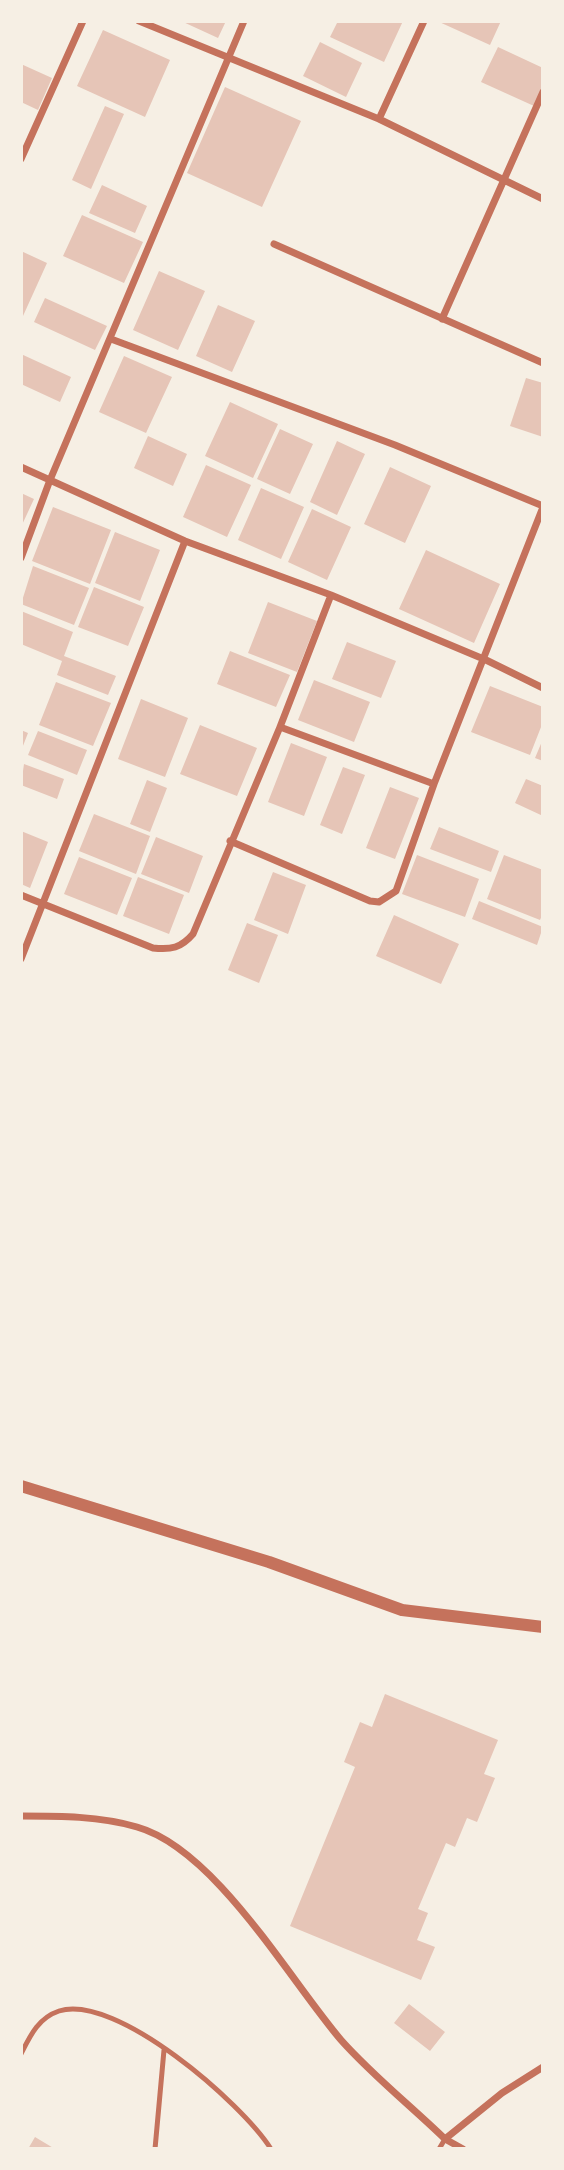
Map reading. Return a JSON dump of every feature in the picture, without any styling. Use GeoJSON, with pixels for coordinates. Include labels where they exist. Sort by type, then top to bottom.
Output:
{"type":"FeatureCollection","features":[{"type":"Feature","properties":{"kind":"street"},"geometry":{"type":"LineString","coordinates":[[21,159],[83,21]]}},
{"type":"Feature","properties":{"kind":"street"},"geometry":{"type":"LineString","coordinates":[[139,21],[379,119],[503,182],[543,199]]}},
{"type":"Feature","properties":{"kind":"street"},"geometry":{"type":"LineString","coordinates":[[21,558],[50,480],[244,21]]}},
{"type":"Feature","properties":{"kind":"street"},"geometry":{"type":"LineString","coordinates":[[379,119],[424,21]]}},
{"type":"Feature","properties":{"kind":"street"},"geometry":{"type":"LineString","coordinates":[[442,319],[543,92]]}},
{"type":"Feature","properties":{"kind":"street"},"geometry":{"type":"LineString","coordinates":[[274,244],[543,363]]}},
{"type":"Feature","properties":{"kind":"street"},"geometry":{"type":"LineString","coordinates":[[111,339],[396,445],[543,507],[486,660],[434,785],[396,891],[379,902],[370,901],[229,841]]}},
{"type":"Feature","properties":{"kind":"street"},"geometry":{"type":"LineString","coordinates":[[21,467],[185,541],[331,595],[486,660],[543,688]]}},
{"type":"Feature","properties":{"kind":"street"},"geometry":{"type":"LineString","coordinates":[[21,959],[185,541]]}},
{"type":"Feature","properties":{"kind":"street"},"geometry":{"type":"LineString","coordinates":[[21,895],[153,948],[167,950],[184,945],[192,934],[229,841],[280,727],[331,595]]}},
{"type":"Feature","properties":{"kind":"street"},"geometry":{"type":"LineString","coordinates":[[280,727],[434,785]]}},
{"type":"Feature","properties":{"kind":"street"},"geometry":{"type":"LineString","coordinates":[[21,1486],[269,1562],[402,1611],[543,1627]]}},
{"type":"Feature","properties":{"kind":"street"},"geometry":{"type":"LineString","coordinates":[[21,1816],[72,1816],[139,1827],[186,1853],[221,1888],[342,2041],[445,2139],[463,2149]]}},
{"type":"Feature","properties":{"kind":"street"},"geometry":{"type":"LineString","coordinates":[[445,2139],[502,2093],[543,2067]]}},
{"type":"Feature","properties":{"kind":"lane"},"geometry":{"type":"LineString","coordinates":[[21,2054],[37,2025],[58,2012],[73,2009],[104,2015],[136,2030],[214,2085],[271,2149]]}},
{"type":"Feature","properties":{"kind":"lane"},"geometry":{"type":"LineString","coordinates":[[155,2149],[164,2050]]}},
{"type":"Feature","properties":{"kind":"lane"},"geometry":{"type":"LineString","coordinates":[[439,2149],[445,2139]]}},
{"type":"Feature","properties":{"kind":"building"},"geometry":{"type":"Polygon","coordinates":[[[181,21],[226,21],[218,38],[181,21]]]}},
{"type":"Feature","properties":{"kind":"building"},"geometry":{"type":"Polygon","coordinates":[[[338,21],[403,21],[384,62],[330,37],[338,21]]]}},
{"type":"Feature","properties":{"kind":"building"},"geometry":{"type":"Polygon","coordinates":[[[437,21],[501,21],[490,45],[437,21]]]}},
{"type":"Feature","properties":{"kind":"building"},"geometry":{"type":"Polygon","coordinates":[[[103,30],[170,60],[145,117],[77,86],[103,30]]]}},
{"type":"Feature","properties":{"kind":"building"},"geometry":{"type":"Polygon","coordinates":[[[320,42],[362,63],[346,97],[303,76],[320,42]]]}},
{"type":"Feature","properties":{"kind":"building"},"geometry":{"type":"Polygon","coordinates":[[[498,47],[543,68],[543,87],[534,106],[481,82],[498,47]]]}},
{"type":"Feature","properties":{"kind":"building"},"geometry":{"type":"Polygon","coordinates":[[[21,64],[52,78],[38,110],[21,102],[21,64]]]}},
{"type":"Feature","properties":{"kind":"building"},"geometry":{"type":"Polygon","coordinates":[[[225,87],[301,121],[262,207],[187,173],[225,87]]]}},
{"type":"Feature","properties":{"kind":"building"},"geometry":{"type":"Polygon","coordinates":[[[105,106],[124,114],[91,189],[72,180],[105,106]]]}},
{"type":"Feature","properties":{"kind":"building"},"geometry":{"type":"Polygon","coordinates":[[[102,185],[147,206],[135,233],[89,213],[102,185]]]}},
{"type":"Feature","properties":{"kind":"building"},"geometry":{"type":"Polygon","coordinates":[[[82,215],[143,242],[124,283],[63,256],[82,215]]]}},
{"type":"Feature","properties":{"kind":"building"},"geometry":{"type":"Polygon","coordinates":[[[21,251],[47,263],[23,316],[21,315],[21,251]]]}},
{"type":"Feature","properties":{"kind":"building"},"geometry":{"type":"Polygon","coordinates":[[[159,271],[205,291],[178,350],[133,330],[159,271]]]}},
{"type":"Feature","properties":{"kind":"building"},"geometry":{"type":"Polygon","coordinates":[[[45,298],[107,326],[95,350],[34,322],[45,298]]]}},
{"type":"Feature","properties":{"kind":"building"},"geometry":{"type":"Polygon","coordinates":[[[218,305],[255,321],[232,372],[196,356],[218,305]]]}},
{"type":"Feature","properties":{"kind":"building"},"geometry":{"type":"Polygon","coordinates":[[[21,354],[71,377],[60,402],[21,384],[21,354]]]}},
{"type":"Feature","properties":{"kind":"building"},"geometry":{"type":"Polygon","coordinates":[[[124,356],[172,377],[146,433],[99,412],[124,356]]]}},
{"type":"Feature","properties":{"kind":"building"},"geometry":{"type":"Polygon","coordinates":[[[526,378],[543,383],[543,437],[510,426],[526,378]]]}},
{"type":"Feature","properties":{"kind":"building"},"geometry":{"type":"Polygon","coordinates":[[[230,402],[278,424],[253,478],[205,456],[230,402]]]}},
{"type":"Feature","properties":{"kind":"building"},"geometry":{"type":"Polygon","coordinates":[[[280,429],[313,444],[290,494],[257,479],[280,429]]]}},
{"type":"Feature","properties":{"kind":"building"},"geometry":{"type":"Polygon","coordinates":[[[148,436],[187,454],[173,486],[134,468],[148,436]]]}},
{"type":"Feature","properties":{"kind":"building"},"geometry":{"type":"Polygon","coordinates":[[[337,441],[365,454],[337,515],[310,502],[337,441]]]}},
{"type":"Feature","properties":{"kind":"building"},"geometry":{"type":"Polygon","coordinates":[[[206,465],[251,485],[227,537],[183,517],[206,465]]]}},
{"type":"Feature","properties":{"kind":"building"},"geometry":{"type":"Polygon","coordinates":[[[390,467],[431,486],[405,543],[364,524],[390,467]]]}},
{"type":"Feature","properties":{"kind":"building"},"geometry":{"type":"Polygon","coordinates":[[[261,488],[304,507],[281,559],[238,540],[261,488]]]}},
{"type":"Feature","properties":{"kind":"building"},"geometry":{"type":"Polygon","coordinates":[[[21,493],[34,499],[21,527],[21,493]]]}},
{"type":"Feature","properties":{"kind":"building"},"geometry":{"type":"Polygon","coordinates":[[[53,507],[111,530],[90,584],[32,561],[53,507]]]}},
{"type":"Feature","properties":{"kind":"building"},"geometry":{"type":"Polygon","coordinates":[[[312,509],[351,527],[327,580],[288,562],[312,509]]]}},
{"type":"Feature","properties":{"kind":"building"},"geometry":{"type":"Polygon","coordinates":[[[115,532],[160,550],[140,601],[95,583],[115,532]]]}},
{"type":"Feature","properties":{"kind":"building"},"geometry":{"type":"Polygon","coordinates":[[[426,550],[500,584],[474,643],[399,609],[426,550]]]}},
{"type":"Feature","properties":{"kind":"building"},"geometry":{"type":"Polygon","coordinates":[[[33,566],[89,588],[74,625],[21,604],[33,566]]]}},
{"type":"Feature","properties":{"kind":"building"},"geometry":{"type":"Polygon","coordinates":[[[94,587],[144,607],[128,646],[78,627],[94,587]]]}},
{"type":"Feature","properties":{"kind":"building"},"geometry":{"type":"Polygon","coordinates":[[[268,602],[317,621],[297,672],[248,653],[268,602]]]}},
{"type":"Feature","properties":{"kind":"building"},"geometry":{"type":"Polygon","coordinates":[[[21,611],[73,632],[64,656],[116,676],[108,695],[57,675],[62,661],[21,644],[21,611]]]}},
{"type":"Feature","properties":{"kind":"building"},"geometry":{"type":"Polygon","coordinates":[[[347,642],[396,661],[381,698],[332,679],[347,642]]]}},
{"type":"Feature","properties":{"kind":"building"},"geometry":{"type":"Polygon","coordinates":[[[230,651],[290,675],[276,707],[217,684],[230,651]]]}},
{"type":"Feature","properties":{"kind":"building"},"geometry":{"type":"Polygon","coordinates":[[[314,680],[370,702],[354,742],[298,720],[314,680]]]}},
{"type":"Feature","properties":{"kind":"building"},"geometry":{"type":"Polygon","coordinates":[[[56,682],[111,703],[93,746],[39,725],[56,682]]]}},
{"type":"Feature","properties":{"kind":"building"},"geometry":{"type":"Polygon","coordinates":[[[490,686],[543,707],[543,722],[530,755],[471,732],[490,686]]]}},
{"type":"Feature","properties":{"kind":"building"},"geometry":{"type":"Polygon","coordinates":[[[141,699],[188,718],[165,777],[118,759],[141,699]]]}},
{"type":"Feature","properties":{"kind":"building"},"geometry":{"type":"Polygon","coordinates":[[[200,725],[257,748],[237,796],[180,774],[200,725]]]}},
{"type":"Feature","properties":{"kind":"building"},"geometry":{"type":"Polygon","coordinates":[[[21,730],[28,733],[21,751],[21,730]]]}},
{"type":"Feature","properties":{"kind":"building"},"geometry":{"type":"Polygon","coordinates":[[[38,731],[87,750],[77,775],[28,755],[38,731]]]}},
{"type":"Feature","properties":{"kind":"building"},"geometry":{"type":"Polygon","coordinates":[[[543,739],[543,761],[535,758],[543,739]]]}},
{"type":"Feature","properties":{"kind":"building"},"geometry":{"type":"Polygon","coordinates":[[[291,743],[327,757],[304,816],[268,802],[291,743]]]}},
{"type":"Feature","properties":{"kind":"building"},"geometry":{"type":"Polygon","coordinates":[[[24,764],[64,779],[57,799],[21,785],[24,764]]]}},
{"type":"Feature","properties":{"kind":"building"},"geometry":{"type":"Polygon","coordinates":[[[343,767],[365,775],[342,834],[320,825],[343,767]]]}},
{"type":"Feature","properties":{"kind":"building"},"geometry":{"type":"Polygon","coordinates":[[[526,779],[543,786],[543,816],[515,803],[526,779]]]}},
{"type":"Feature","properties":{"kind":"building"},"geometry":{"type":"Polygon","coordinates":[[[147,780],[167,788],[150,832],[130,824],[147,780]]]}},
{"type":"Feature","properties":{"kind":"building"},"geometry":{"type":"Polygon","coordinates":[[[390,787],[419,798],[395,859],[366,848],[390,787]]]}},
{"type":"Feature","properties":{"kind":"building"},"geometry":{"type":"Polygon","coordinates":[[[94,814],[150,836],[136,874],[79,851],[94,814]]]}},
{"type":"Feature","properties":{"kind":"building"},"geometry":{"type":"Polygon","coordinates":[[[439,827],[499,851],[491,872],[430,849],[439,827]]]}},
{"type":"Feature","properties":{"kind":"building"},"geometry":{"type":"Polygon","coordinates":[[[21,831],[48,842],[30,888],[21,884],[21,831]]]}},
{"type":"Feature","properties":{"kind":"building"},"geometry":{"type":"Polygon","coordinates":[[[156,837],[203,856],[189,893],[141,874],[156,837]]]}},
{"type":"Feature","properties":{"kind":"building"},"geometry":{"type":"Polygon","coordinates":[[[417,855],[479,879],[465,917],[402,894],[417,855]]]}},
{"type":"Feature","properties":{"kind":"building"},"geometry":{"type":"Polygon","coordinates":[[[504,855],[543,870],[543,913],[540,920],[487,899],[504,855]]]}},
{"type":"Feature","properties":{"kind":"building"},"geometry":{"type":"Polygon","coordinates":[[[79,857],[132,878],[117,915],[64,894],[79,857]]]}},
{"type":"Feature","properties":{"kind":"building"},"geometry":{"type":"Polygon","coordinates":[[[273,872],[306,885],[288,934],[254,920],[273,872]]]}},
{"type":"Feature","properties":{"kind":"building"},"geometry":{"type":"Polygon","coordinates":[[[138,877],[184,895],[169,934],[123,916],[138,877]]]}},
{"type":"Feature","properties":{"kind":"building"},"geometry":{"type":"Polygon","coordinates":[[[479,901],[543,927],[537,945],[472,919],[479,901]]]}},
{"type":"Feature","properties":{"kind":"building"},"geometry":{"type":"Polygon","coordinates":[[[394,915],[459,944],[441,984],[376,956],[394,915]]]}},
{"type":"Feature","properties":{"kind":"building"},"geometry":{"type":"Polygon","coordinates":[[[247,923],[278,935],[259,983],[228,970],[247,923]]]}},
{"type":"Feature","properties":{"kind":"building"},"geometry":{"type":"Polygon","coordinates":[[[385,1694],[498,1740],[484,1774],[495,1778],[477,1822],[467,1818],[455,1847],[446,1843],[418,1909],[428,1913],[417,1940],[435,1947],[421,1980],[290,1926],[355,1767],[344,1762],[360,1722],[372,1727],[385,1694]]]}},
{"type":"Feature","properties":{"kind":"building"},"geometry":{"type":"Polygon","coordinates":[[[409,2004],[445,2032],[430,2051],[394,2023],[409,2004]]]}},
{"type":"Feature","properties":{"kind":"building"},"geometry":{"type":"Polygon","coordinates":[[[35,2137],[55,2149],[28,2149],[35,2137]]]}}]}
